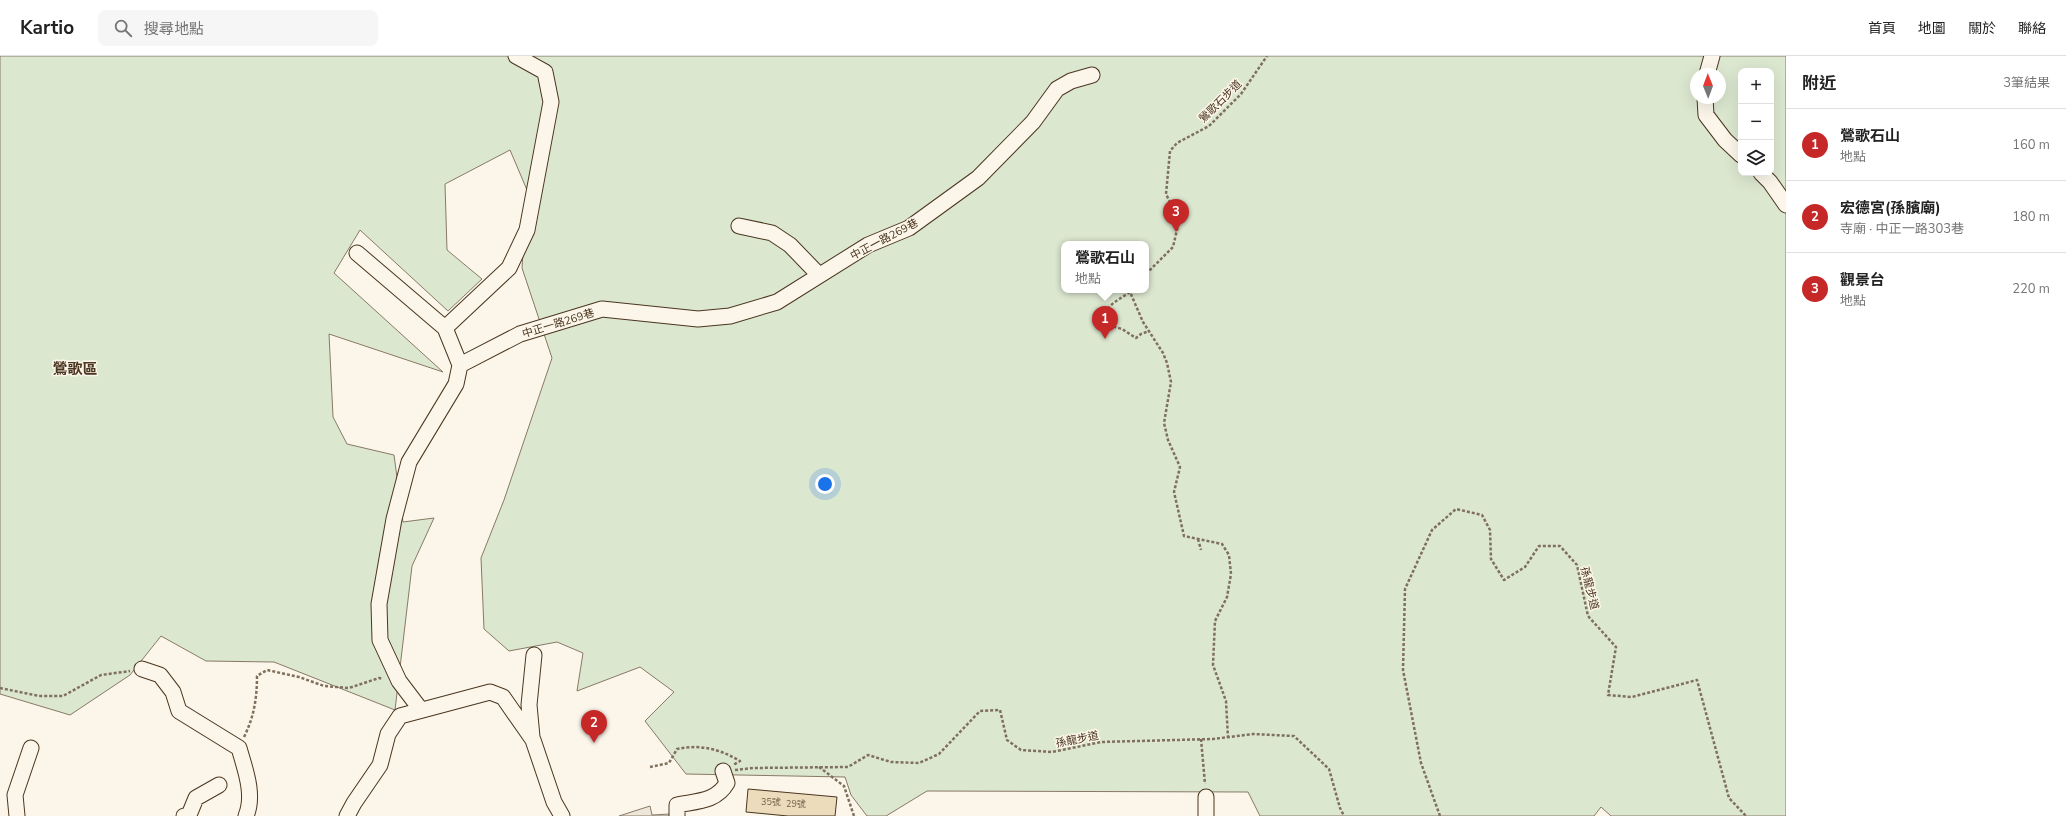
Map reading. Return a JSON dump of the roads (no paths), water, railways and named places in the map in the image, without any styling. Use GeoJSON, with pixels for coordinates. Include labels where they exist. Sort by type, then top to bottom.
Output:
{"type":"FeatureCollection","features":[{"type":"Feature","properties":{"kind":"street"},"geometry":{"type":"LineString","coordinates":[[445,328],[509,268],[527,230],[551,102],[545,72],[516,56]]}},
{"type":"Feature","properties":{"kind":"street"},"geometry":{"type":"LineString","coordinates":[[1709,68],[1712,56]]}},
{"type":"Feature","properties":{"kind":"street","name":"中正一路269巷"},"geometry":{"type":"LineString","coordinates":[[460,365],[520,334],[602,309],[698,319],[730,316],[777,302],[868,245],[909,228],[972,183],[1034,122],[1057,89],[1071,81],[1092,75]]}},
{"type":"Feature","properties":{"kind":"street"},"geometry":{"type":"LineString","coordinates":[[1705,104],[1706,115],[1725,140],[1738,152]]}},
{"type":"Feature","properties":{"kind":"street"},"geometry":{"type":"LineString","coordinates":[[1764,176],[1786,205]]}},
{"type":"Feature","properties":{"kind":"street"},"geometry":{"type":"LineString","coordinates":[[739,226],[772,232],[790,245],[819,275]]}},
{"type":"Feature","properties":{"kind":"street"},"geometry":{"type":"LineString","coordinates":[[357,253],[445,328],[460,365],[456,384],[409,462],[394,519],[379,604],[380,640],[399,681],[421,710]]}},
{"type":"Feature","properties":{"kind":"street"},"geometry":{"type":"LineString","coordinates":[[534,655],[529,705],[533,740],[554,802],[562,816]]}},
{"type":"Feature","properties":{"kind":"street"},"geometry":{"type":"LineString","coordinates":[[142,669],[160,675],[173,692],[179,711],[239,748],[249,790],[248,810],[246,816]]}},
{"type":"Feature","properties":{"kind":"street"},"geometry":{"type":"LineString","coordinates":[[347,816],[380,765],[388,734],[400,716],[448,705],[490,692],[503,697],[533,740]]}},
{"type":"Feature","properties":{"kind":"street"},"geometry":{"type":"LineString","coordinates":[[17,816],[15,795],[31,748]]}},
{"type":"Feature","properties":{"kind":"street"},"geometry":{"type":"LineString","coordinates":[[677,816],[677,805],[714,797],[722,790],[727,783],[722,771]]}},
{"type":"Feature","properties":{"kind":"street"},"geometry":{"type":"LineString","coordinates":[[184,816],[189,814],[196,798],[219,785]]}},
{"type":"Feature","properties":{"kind":"street"},"geometry":{"type":"LineString","coordinates":[[1206,797],[1206,816]]}},
{"type":"Feature","properties":{"kind":"place","name":"觀景台"},"geometry":{"type":"Point","coordinates":[1176,232]}},
{"type":"Feature","properties":{"kind":"place","name":"鶯歌石山"},"geometry":{"type":"Point","coordinates":[1105,339]}},
{"type":"Feature","properties":{"kind":"place","name":"宏德宮(孫臏廟)"},"geometry":{"type":"Point","coordinates":[594,743]}},
{"type":"Feature","properties":{"kind":"district","name":"鶯歌區"},"geometry":{"type":"Point","coordinates":[75,369]}}]}
